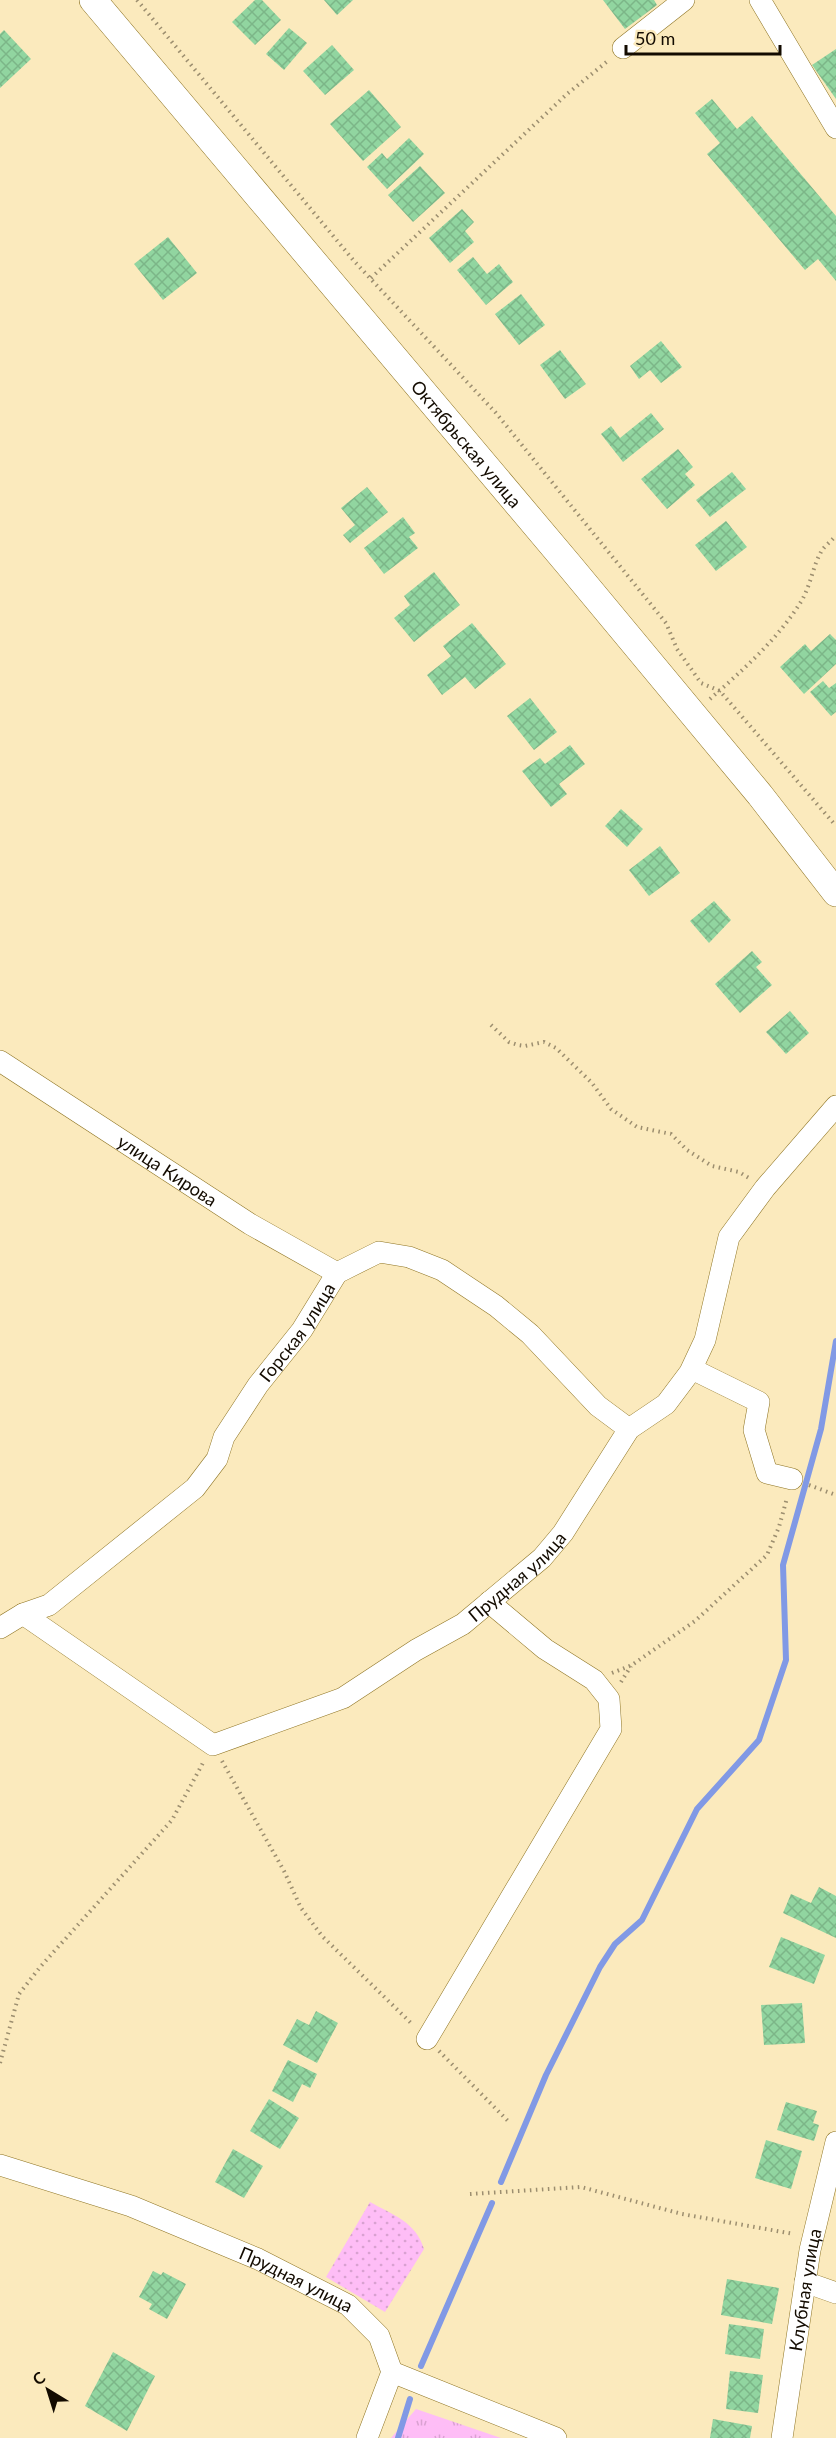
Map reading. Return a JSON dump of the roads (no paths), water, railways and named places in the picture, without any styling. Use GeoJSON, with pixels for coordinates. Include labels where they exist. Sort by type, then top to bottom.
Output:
{"type":"FeatureCollection","features":[{"type":"Feature","properties":{"kind":"main road","name":"Октябрьская улица"},"geometry":{"type":"LineString","coordinates":[[93,0],[760,795],[836,893]]}},
{"type":"Feature","properties":{"kind":"street"},"geometry":{"type":"LineString","coordinates":[[623,48],[684,0]]}},
{"type":"Feature","properties":{"kind":"street"},"geometry":{"type":"LineString","coordinates":[[760,0],[836,128]]}},
{"type":"Feature","properties":{"kind":"street","name":"улица Кирова"},"geometry":{"type":"LineString","coordinates":[[0,1061],[250,1224],[338,1273]]}},
{"type":"Feature","properties":{"kind":"street","name":"Прудная улица"},"geometry":{"type":"LineString","coordinates":[[23,1614],[213,1745],[343,1698],[416,1650],[463,1624],[542,1558],[563,1533],[628,1430],[666,1404],[692,1369],[710,1322],[729,1237],[765,1188],[836,1106]]}},
{"type":"Feature","properties":{"kind":"street","name":"Горская улица"},"geometry":{"type":"LineString","coordinates":[[0,1628],[23,1614],[49,1605],[195,1488],[217,1459],[224,1437],[258,1385],[302,1330],[338,1273],[379,1252],[409,1257],[442,1270],[530,1334],[597,1406],[628,1430]]}},
{"type":"Feature","properties":{"kind":"street"},"geometry":{"type":"LineString","coordinates":[[692,1369],[759,1402],[754,1430],[767,1473],[792,1479]]}},
{"type":"Feature","properties":{"kind":"street"},"geometry":{"type":"LineString","coordinates":[[427,2038],[611,1729],[609,1699],[594,1680],[545,1649],[489,1602]]}},
{"type":"Feature","properties":{"kind":"street","name":"Клубная улица"},"geometry":{"type":"LineString","coordinates":[[782,2438],[813,2236],[836,2142]]}},
{"type":"Feature","properties":{"kind":"street","name":"Прудная улица"},"geometry":{"type":"LineString","coordinates":[[0,2165],[131,2206],[258,2259],[348,2305],[379,2336],[392,2373]]}},
{"type":"Feature","properties":{"kind":"street"},"geometry":{"type":"LineString","coordinates":[[805,2282],[836,2293]]}},
{"type":"Feature","properties":{"kind":"street"},"geometry":{"type":"LineString","coordinates":[[367,2438],[392,2373],[556,2438]]}},
{"type":"Feature","properties":{"kind":"waterway"},"geometry":{"type":"LineString","coordinates":[[501,2182],[546,2075],[600,1967],[615,1944],[642,1920],[697,1809],[759,1740],[786,1660],[783,1565],[821,1429],[836,1341]]}},
{"type":"Feature","properties":{"kind":"waterway"},"geometry":{"type":"LineString","coordinates":[[421,2366],[492,2203]]}},
{"type":"Feature","properties":{"kind":"waterway"},"geometry":{"type":"LineString","coordinates":[[398,2438],[410,2399]]}}]}
